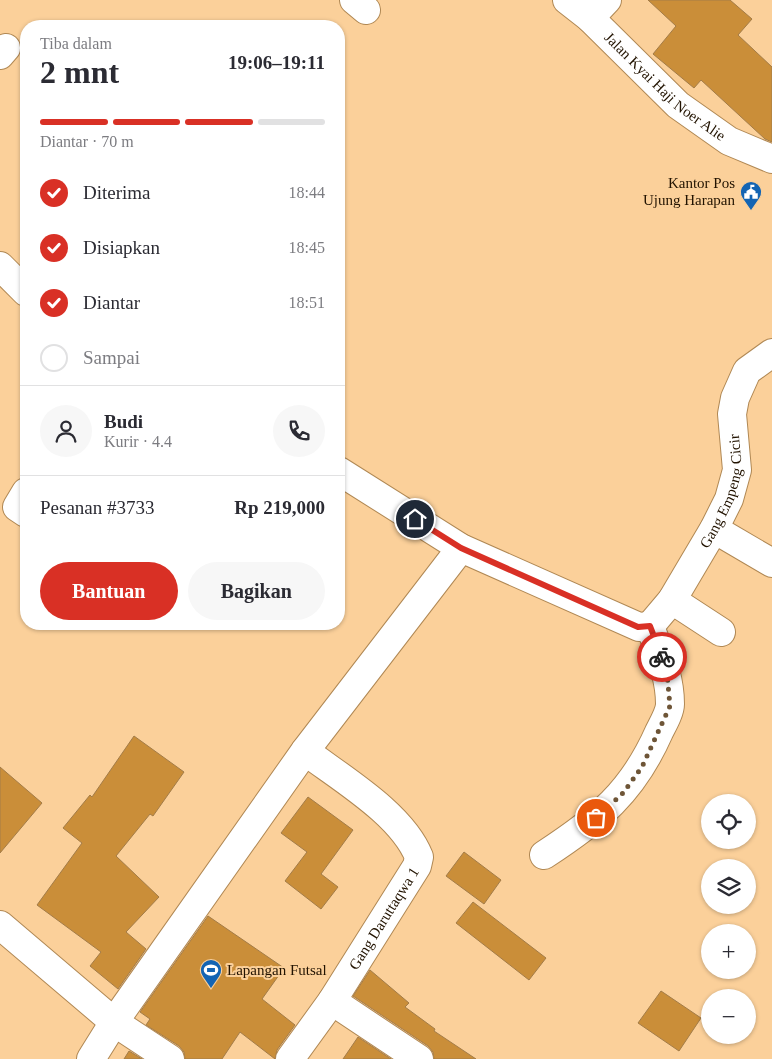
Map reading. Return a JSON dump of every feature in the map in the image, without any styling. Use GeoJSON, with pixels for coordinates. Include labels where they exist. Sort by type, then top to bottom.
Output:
{"type":"FeatureCollection","features":[{"type":"Feature","properties":{"kind":"street","name":"Jalan Kyai Haji Noer Alie"},"geometry":{"type":"LineString","coordinates":[[567,0],[598,9],[678,105],[730,140],[772,160]]}},
{"type":"Feature","properties":{"kind":"street"},"geometry":{"type":"LineString","coordinates":[[0,266],[20,286]]}},
{"type":"Feature","properties":{"kind":"street","name":"Gang Empeng Cicir"},"geometry":{"type":"LineString","coordinates":[[650,626],[672,600],[714,529],[729,498],[737,470],[732,414],[735,398],[747,371],[772,353]]}},
{"type":"Feature","properties":{"kind":"street"},"geometry":{"type":"LineString","coordinates":[[345,475],[461,548],[638,627],[650,626],[667,673],[670,706],[655,741],[642,767],[623,793],[582,830],[544,855]]}},
{"type":"Feature","properties":{"kind":"street"},"geometry":{"type":"LineString","coordinates":[[714,529],[772,563]]}},
{"type":"Feature","properties":{"kind":"street"},"geometry":{"type":"LineString","coordinates":[[92,1059],[114,1022],[306,751],[461,548]]}},
{"type":"Feature","properties":{"kind":"street"},"geometry":{"type":"LineString","coordinates":[[672,600],[722,632]]}},
{"type":"Feature","properties":{"kind":"street","name":"Gang Daruttaqwa 1"},"geometry":{"type":"LineString","coordinates":[[290,1059],[332,1000],[417,866],[420,857],[398,825],[385,812],[306,751]]}},
{"type":"Feature","properties":{"kind":"street"},"geometry":{"type":"LineString","coordinates":[[0,925],[114,1022],[170,1059]]}},
{"type":"Feature","properties":{"kind":"street"},"geometry":{"type":"LineString","coordinates":[[332,1000],[419,1059]]}},
{"type":"Feature","properties":{"kind":"building"},"geometry":{"type":"Polygon","coordinates":[[[648,0],[730,0],[752,19],[738,35],[772,67],[772,142],[765,139],[701,80],[694,88],[653,54],[676,26],[648,0]]]}},
{"type":"Feature","properties":{"kind":"building"},"geometry":{"type":"Polygon","coordinates":[[[134,736],[184,772],[153,816],[150,814],[116,856],[159,897],[126,932],[146,949],[118,989],[90,966],[101,952],[37,905],[82,843],[63,828],[90,795],[92,797],[134,736]]]}},
{"type":"Feature","properties":{"kind":"building"},"geometry":{"type":"Polygon","coordinates":[[[0,767],[42,803],[0,853],[0,767]]]}},
{"type":"Feature","properties":{"kind":"building"},"geometry":{"type":"Polygon","coordinates":[[[308,797],[353,830],[321,874],[338,887],[321,909],[285,881],[307,852],[281,833],[308,797]]]}},
{"type":"Feature","properties":{"kind":"building"},"geometry":{"type":"Polygon","coordinates":[[[464,852],[501,880],[484,904],[446,876],[464,852]]]}},
{"type":"Feature","properties":{"kind":"building"},"geometry":{"type":"Polygon","coordinates":[[[473,902],[546,958],[529,980],[456,923],[473,902]]]}},
{"type":"Feature","properties":{"kind":"building","name":"Lapangan Futsal"},"geometry":{"type":"Polygon","coordinates":[[[208,916],[284,968],[262,999],[295,1025],[277,1050],[275,1059],[240,1032],[222,1059],[185,1059],[184,1052],[179,1046],[146,1025],[150,1019],[140,1012],[208,916]]]}},
{"type":"Feature","properties":{"kind":"building"},"geometry":{"type":"Polygon","coordinates":[[[370,970],[409,1003],[405,1007],[435,1029],[434,1031],[476,1059],[434,1059],[433,1052],[428,1046],[353,996],[370,970]]]}},
{"type":"Feature","properties":{"kind":"building"},"geometry":{"type":"Polygon","coordinates":[[[661,991],[701,1018],[679,1051],[638,1023],[661,991]]]}},
{"type":"Feature","properties":{"kind":"building"},"geometry":{"type":"Polygon","coordinates":[[[358,1037],[391,1059],[343,1059],[358,1037]]]}},
{"type":"Feature","properties":{"kind":"building"},"geometry":{"type":"Polygon","coordinates":[[[129,1051],[142,1059],[124,1059],[129,1051]]]}},
{"type":"Feature","properties":{"kind":"way so far"},"geometry":{"type":"LineString","coordinates":[[596,818],[623,793],[642,767],[670,706],[667,673],[662,657]]}},
{"type":"Feature","properties":{"kind":"place","name":"Kantor Pos Ujung Harapan"},"geometry":{"type":"Point","coordinates":[751,211]}},
{"type":"Feature","properties":{"kind":"place","name":"Lapangan Futsal"},"geometry":{"type":"Point","coordinates":[211,989]}},
{"type":"Feature","properties":{"kind":"route"},"geometry":{"type":"LineString","coordinates":[[415,519],[461,548],[638,627],[645,628],[650,626],[662,657]]}}]}
